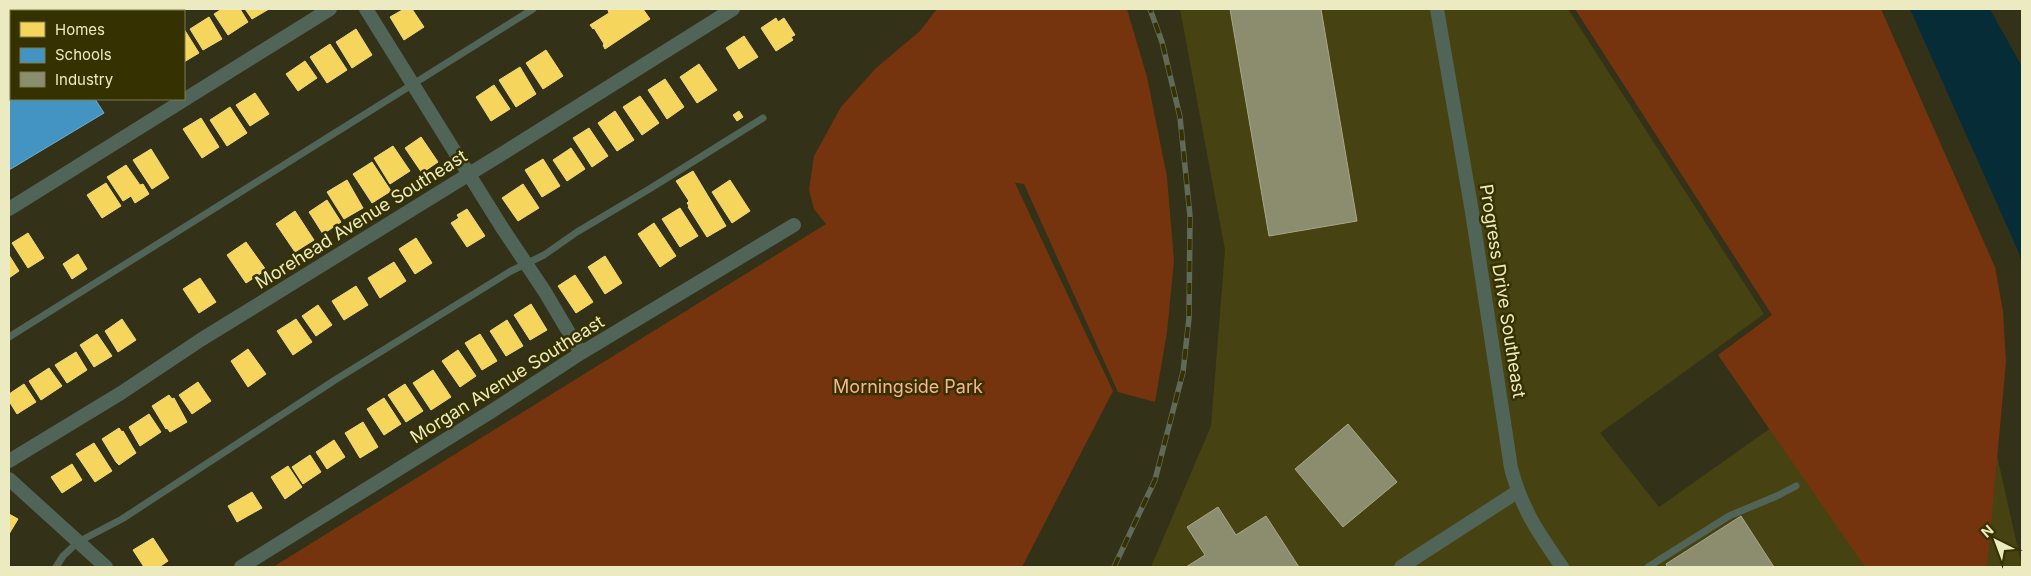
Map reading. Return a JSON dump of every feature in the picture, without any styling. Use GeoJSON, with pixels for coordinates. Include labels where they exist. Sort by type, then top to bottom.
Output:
{"type":"FeatureCollection","features":[{"type":"Feature","properties":{"kind":"street"},"geometry":{"type":"LineString","coordinates":[[185,99],[330,9]]}},
{"type":"Feature","properties":{"kind":"street"},"geometry":{"type":"LineString","coordinates":[[366,9],[580,353]]}},
{"type":"Feature","properties":{"kind":"street","name":"Morehead Avenue Southeast"},"geometry":{"type":"LineString","coordinates":[[9,461],[121,393],[202,338],[733,9]]}},
{"type":"Feature","properties":{"kind":"street","name":"Progress Drive Southeast"},"geometry":{"type":"LineString","coordinates":[[1437,9],[1472,212],[1511,468],[1517,492],[1532,522],[1562,567]]}},
{"type":"Feature","properties":{"kind":"street"},"geometry":{"type":"LineString","coordinates":[[9,209],[184,100]]}},
{"type":"Feature","properties":{"kind":"street","name":"Morgan Avenue Southeast"},"geometry":{"type":"LineString","coordinates":[[241,567],[492,411],[580,353],[794,225]]}},
{"type":"Feature","properties":{"kind":"street"},"geometry":{"type":"LineString","coordinates":[[9,479],[106,567]]}},
{"type":"Feature","properties":{"kind":"street"},"geometry":{"type":"LineString","coordinates":[[1401,567],[1517,492]]}},
{"type":"Feature","properties":{"kind":"lane"},"geometry":{"type":"LineString","coordinates":[[9,337],[533,9]]}},
{"type":"Feature","properties":{"kind":"lane"},"geometry":{"type":"LineString","coordinates":[[56,567],[63,556],[78,542],[122,519],[335,380],[511,271],[544,256],[577,232],[763,118]]}},
{"type":"Feature","properties":{"kind":"lane"},"geometry":{"type":"LineString","coordinates":[[1648,567],[1729,516],[1779,496],[1796,486]]}},
{"type":"Feature","properties":{"kind":"shaded area"},"geometry":{"type":"Polygon","coordinates":[[[1180,9],[1568,9],[1764,314],[1600,433],[1659,507],[1816,396],[1996,451],[2022,567],[1151,567],[1211,426],[1225,250],[1180,9]]]}},
{"type":"Feature","properties":{"kind":"green space","name":"Morningside Park"},"geometry":{"type":"Polygon","coordinates":[[[937,9],[1127,9],[1147,77],[1167,177],[1174,261],[1167,332],[1155,402],[1118,392],[1024,184],[1015,183],[1113,391],[1022,567],[273,567],[826,224],[814,209],[809,190],[814,156],[841,107],[876,68],[920,31],[937,9]]]}},
{"type":"Feature","properties":{"kind":"green space"},"geometry":{"type":"Polygon","coordinates":[[[1575,9],[1881,9],[1995,267],[2003,311],[2006,362],[1987,567],[1865,567],[1718,355],[1772,315],[1575,9]]]}},
{"type":"Feature","properties":{"kind":"water"},"geometry":{"type":"Polygon","coordinates":[[[1910,9],[1990,9],[2022,67],[2022,264],[2019,253],[1910,9]]]}},
{"type":"Feature","properties":{"kind":"building: Homes"},"geometry":{"type":"Polygon","coordinates":[[[9,9],[19,9],[10,10],[10,33],[9,9]]]}},
{"type":"Feature","properties":{"kind":"building: Homes"},"geometry":{"type":"Polygon","coordinates":[[[222,9],[240,9],[248,22],[228,35],[214,14],[222,9]]]}},
{"type":"Feature","properties":{"kind":"building: Homes"},"geometry":{"type":"Polygon","coordinates":[[[245,9],[269,9],[252,19],[245,9]]]}},
{"type":"Feature","properties":{"kind":"building: Homes"},"geometry":{"type":"Polygon","coordinates":[[[404,9],[412,9],[424,27],[404,40],[390,17],[404,9]]]}},
{"type":"Feature","properties":{"kind":"building: Homes"},"geometry":{"type":"Polygon","coordinates":[[[643,9],[650,19],[605,49],[594,28],[590,25],[609,13],[608,10],[643,9]]]}},
{"type":"Feature","properties":{"kind":"building: Homes"},"geometry":{"type":"Polygon","coordinates":[[[209,17],[222,39],[203,50],[190,29],[209,17]]]}},
{"type":"Feature","properties":{"kind":"building: Homes"},"geometry":{"type":"Polygon","coordinates":[[[776,18],[778,22],[784,18],[795,35],[791,37],[793,40],[776,51],[761,28],[776,18]]]}},
{"type":"Feature","properties":{"kind":"building: Homes"},"geometry":{"type":"Polygon","coordinates":[[[356,29],[372,55],[352,68],[336,42],[356,29]]]}},
{"type":"Feature","properties":{"kind":"building: Homes"},"geometry":{"type":"Polygon","coordinates":[[[185,31],[199,53],[185,61],[185,31]]]}},
{"type":"Feature","properties":{"kind":"building: Homes"},"geometry":{"type":"Polygon","coordinates":[[[744,36],[758,57],[739,69],[726,48],[744,36]]]}},
{"type":"Feature","properties":{"kind":"building: Homes"},"geometry":{"type":"Polygon","coordinates":[[[330,44],[347,70],[327,83],[310,57],[330,44]]]}},
{"type":"Feature","properties":{"kind":"building: Homes"},"geometry":{"type":"Polygon","coordinates":[[[546,50],[563,76],[543,89],[526,63],[546,50]]]}},
{"type":"Feature","properties":{"kind":"building: Homes"},"geometry":{"type":"Polygon","coordinates":[[[305,61],[317,78],[298,91],[286,74],[305,61]]]}},
{"type":"Feature","properties":{"kind":"building: Homes"},"geometry":{"type":"Polygon","coordinates":[[[699,64],[717,90],[697,103],[680,77],[699,64]]]}},
{"type":"Feature","properties":{"kind":"building: Homes"},"geometry":{"type":"Polygon","coordinates":[[[520,67],[536,94],[516,107],[499,80],[520,67]]]}},
{"type":"Feature","properties":{"kind":"building: Homes"},"geometry":{"type":"Polygon","coordinates":[[[665,79],[684,107],[667,119],[648,90],[665,79]]]}},
{"type":"Feature","properties":{"kind":"building: Homes"},"geometry":{"type":"Polygon","coordinates":[[[494,85],[510,109],[491,121],[476,97],[494,85]]]}},
{"type":"Feature","properties":{"kind":"building: Homes"},"geometry":{"type":"Polygon","coordinates":[[[255,93],[269,114],[250,126],[236,105],[255,93]]]}},
{"type":"Feature","properties":{"kind":"building: Homes"},"geometry":{"type":"Polygon","coordinates":[[[640,96],[659,123],[642,135],[623,107],[640,96]]]}},
{"type":"Feature","properties":{"kind":"building: Homes"},"geometry":{"type":"Polygon","coordinates":[[[230,107],[247,133],[227,146],[210,120],[230,107]]]}},
{"type":"Feature","properties":{"kind":"building: Homes"},"geometry":{"type":"Polygon","coordinates":[[[615,111],[634,140],[617,151],[598,123],[615,111]]]}},
{"type":"Feature","properties":{"kind":"building: Homes"},"geometry":{"type":"Polygon","coordinates":[[[739,111],[743,117],[737,121],[733,115],[739,111]]]}},
{"type":"Feature","properties":{"kind":"building: Homes"},"geometry":{"type":"Polygon","coordinates":[[[201,118],[219,147],[202,158],[183,129],[201,118]]]}},
{"type":"Feature","properties":{"kind":"building: Homes"},"geometry":{"type":"Polygon","coordinates":[[[589,128],[608,156],[592,167],[573,138],[589,128]]]}},
{"type":"Feature","properties":{"kind":"building: Homes"},"geometry":{"type":"Polygon","coordinates":[[[421,137],[438,162],[422,173],[405,148],[421,137]]]}},
{"type":"Feature","properties":{"kind":"building: Homes"},"geometry":{"type":"Polygon","coordinates":[[[393,146],[410,171],[390,184],[374,158],[393,146]]]}},
{"type":"Feature","properties":{"kind":"building: Homes"},"geometry":{"type":"Polygon","coordinates":[[[571,148],[585,169],[567,181],[553,160],[571,148]]]}},
{"type":"Feature","properties":{"kind":"building: Homes"},"geometry":{"type":"Polygon","coordinates":[[[151,149],[169,178],[152,189],[133,160],[151,149]]]}},
{"type":"Feature","properties":{"kind":"building: Homes"},"geometry":{"type":"Polygon","coordinates":[[[543,159],[560,186],[542,197],[525,170],[543,159]]]}},
{"type":"Feature","properties":{"kind":"building: Homes"},"geometry":{"type":"Polygon","coordinates":[[[372,162],[391,191],[372,203],[353,174],[372,162]]]}},
{"type":"Feature","properties":{"kind":"building: Homes"},"geometry":{"type":"Polygon","coordinates":[[[126,165],[140,185],[143,184],[149,194],[135,203],[131,196],[123,201],[107,177],[126,165]]]}},
{"type":"Feature","properties":{"kind":"building: Homes"},"geometry":{"type":"Polygon","coordinates":[[[693,171],[726,226],[707,237],[688,207],[687,203],[689,201],[676,181],[693,171]]]}},
{"type":"Feature","properties":{"kind":"building: Homes"},"geometry":{"type":"Polygon","coordinates":[[[347,180],[363,208],[344,219],[327,192],[347,180]]]}},
{"type":"Feature","properties":{"kind":"building: Homes"},"geometry":{"type":"Polygon","coordinates":[[[730,180],[750,211],[732,223],[712,192],[730,180]]]}},
{"type":"Feature","properties":{"kind":"building: Homes"},"geometry":{"type":"Polygon","coordinates":[[[106,183],[121,206],[102,218],[87,195],[106,183]]]}},
{"type":"Feature","properties":{"kind":"building: Homes"},"geometry":{"type":"Polygon","coordinates":[[[523,184],[539,208],[518,221],[502,198],[523,184]]]}},
{"type":"Feature","properties":{"kind":"building: Homes"},"geometry":{"type":"Polygon","coordinates":[[[327,200],[341,222],[323,234],[309,212],[327,200]]]}},
{"type":"Feature","properties":{"kind":"building: Homes"},"geometry":{"type":"Polygon","coordinates":[[[680,208],[698,236],[680,247],[662,219],[680,208]]]}},
{"type":"Feature","properties":{"kind":"building: Homes"},"geometry":{"type":"Polygon","coordinates":[[[467,209],[485,236],[467,247],[451,223],[459,218],[457,215],[467,209]]]}},
{"type":"Feature","properties":{"kind":"building: Homes"},"geometry":{"type":"Polygon","coordinates":[[[295,211],[314,240],[295,252],[276,224],[295,211]]]}},
{"type":"Feature","properties":{"kind":"building: Homes"},"geometry":{"type":"Polygon","coordinates":[[[654,223],[676,256],[660,267],[638,234],[654,223]]]}},
{"type":"Feature","properties":{"kind":"building: Homes"},"geometry":{"type":"Polygon","coordinates":[[[28,233],[44,258],[28,268],[12,243],[28,233]]]}},
{"type":"Feature","properties":{"kind":"building: Homes"},"geometry":{"type":"Polygon","coordinates":[[[416,238],[432,263],[415,274],[399,249],[416,238]]]}},
{"type":"Feature","properties":{"kind":"building: Homes"},"geometry":{"type":"Polygon","coordinates":[[[246,242],[266,270],[246,283],[227,255],[246,242]]]}},
{"type":"Feature","properties":{"kind":"building: Homes"},"geometry":{"type":"Polygon","coordinates":[[[78,254],[87,269],[72,279],[63,264],[78,254]]]}},
{"type":"Feature","properties":{"kind":"building: Homes"},"geometry":{"type":"Polygon","coordinates":[[[9,255],[19,271],[9,278],[9,255]]]}},
{"type":"Feature","properties":{"kind":"building: Homes"},"geometry":{"type":"Polygon","coordinates":[[[605,256],[622,283],[605,294],[588,267],[605,256]]]}},
{"type":"Feature","properties":{"kind":"building: Homes"},"geometry":{"type":"Polygon","coordinates":[[[394,262],[406,281],[380,298],[368,278],[394,262]]]}},
{"type":"Feature","properties":{"kind":"building: Homes"},"geometry":{"type":"Polygon","coordinates":[[[575,275],[593,302],[576,313],[558,286],[575,275]]]}},
{"type":"Feature","properties":{"kind":"building: Homes"},"geometry":{"type":"Polygon","coordinates":[[[200,278],[216,302],[199,313],[183,289],[200,278]]]}},
{"type":"Feature","properties":{"kind":"building: Homes"},"geometry":{"type":"Polygon","coordinates":[[[356,286],[368,305],[344,320],[332,301],[356,286]]]}},
{"type":"Feature","properties":{"kind":"building: Homes"},"geometry":{"type":"Polygon","coordinates":[[[531,304],[547,330],[530,340],[514,315],[531,304]]]}},
{"type":"Feature","properties":{"kind":"building: Homes"},"geometry":{"type":"Polygon","coordinates":[[[318,305],[332,325],[316,336],[302,316],[318,305]]]}},
{"type":"Feature","properties":{"kind":"building: Homes"},"geometry":{"type":"Polygon","coordinates":[[[122,319],[136,340],[118,352],[105,331],[122,319]]]}},
{"type":"Feature","properties":{"kind":"building: Homes"},"geometry":{"type":"Polygon","coordinates":[[[296,319],[312,342],[293,355],[277,331],[296,319]]]}},
{"type":"Feature","properties":{"kind":"building: Homes"},"geometry":{"type":"Polygon","coordinates":[[[507,320],[523,346],[506,356],[490,331],[507,320]]]}},
{"type":"Feature","properties":{"kind":"building: Homes"},"geometry":{"type":"Polygon","coordinates":[[[97,334],[112,356],[94,367],[80,345],[97,334]]]}},
{"type":"Feature","properties":{"kind":"building: Homes"},"geometry":{"type":"Polygon","coordinates":[[[480,334],[497,361],[482,370],[465,343],[480,334]]]}},
{"type":"Feature","properties":{"kind":"building: Homes"},"geometry":{"type":"Polygon","coordinates":[[[248,349],[266,374],[248,387],[231,361],[248,349]]]}},
{"type":"Feature","properties":{"kind":"building: Homes"},"geometry":{"type":"Polygon","coordinates":[[[458,350],[476,376],[460,387],[442,361],[458,350]]]}},
{"type":"Feature","properties":{"kind":"building: Homes"},"geometry":{"type":"Polygon","coordinates":[[[76,352],[87,370],[67,383],[55,365],[76,352]]]}},
{"type":"Feature","properties":{"kind":"building: Homes"},"geometry":{"type":"Polygon","coordinates":[[[49,368],[62,386],[41,400],[29,381],[49,368]]]}},
{"type":"Feature","properties":{"kind":"building: Homes"},"geometry":{"type":"Polygon","coordinates":[[[433,370],[451,397],[431,410],[413,383],[433,370]]]}},
{"type":"Feature","properties":{"kind":"building: Homes"},"geometry":{"type":"Polygon","coordinates":[[[198,382],[211,401],[192,414],[179,395],[198,382]]]}},
{"type":"Feature","properties":{"kind":"building: Homes"},"geometry":{"type":"Polygon","coordinates":[[[24,384],[36,402],[17,414],[9,401],[9,394],[24,384]]]}},
{"type":"Feature","properties":{"kind":"building: Homes"},"geometry":{"type":"Polygon","coordinates":[[[405,384],[423,411],[406,422],[388,395],[405,384]]]}},
{"type":"Feature","properties":{"kind":"building: Homes"},"geometry":{"type":"Polygon","coordinates":[[[169,395],[172,399],[174,398],[187,422],[170,432],[166,429],[152,406],[169,395]]]}},
{"type":"Feature","properties":{"kind":"building: Homes"},"geometry":{"type":"Polygon","coordinates":[[[384,398],[401,424],[384,435],[367,409],[384,398]]]}},
{"type":"Feature","properties":{"kind":"building: Homes"},"geometry":{"type":"Polygon","coordinates":[[[149,414],[161,432],[140,446],[129,427],[149,414]]]}},
{"type":"Feature","properties":{"kind":"building: Homes"},"geometry":{"type":"Polygon","coordinates":[[[363,422],[378,447],[360,458],[345,433],[363,422]]]}},
{"type":"Feature","properties":{"kind":"building: Homes"},"geometry":{"type":"Polygon","coordinates":[[[119,428],[123,431],[136,453],[119,465],[102,439],[119,428]]]}},
{"type":"Feature","properties":{"kind":"building: Homes"},"geometry":{"type":"Polygon","coordinates":[[[334,440],[345,457],[327,469],[316,452],[334,440]]]}},
{"type":"Feature","properties":{"kind":"building: Homes"},"geometry":{"type":"Polygon","coordinates":[[[94,443],[112,471],[95,482],[76,454],[94,443]]]}},
{"type":"Feature","properties":{"kind":"building: Homes"},"geometry":{"type":"Polygon","coordinates":[[[310,455],[321,472],[303,484],[292,467],[310,455]]]}},
{"type":"Feature","properties":{"kind":"building: Homes"},"geometry":{"type":"Polygon","coordinates":[[[72,464],[82,480],[62,493],[51,477],[72,464]]]}},
{"type":"Feature","properties":{"kind":"building: Homes"},"geometry":{"type":"Polygon","coordinates":[[[288,466],[302,487],[285,499],[271,477],[288,466]]]}},
{"type":"Feature","properties":{"kind":"building: Homes"},"geometry":{"type":"Polygon","coordinates":[[[252,492],[262,508],[237,522],[228,506],[252,492]]]}},
{"type":"Feature","properties":{"kind":"building: Homes"},"geometry":{"type":"Polygon","coordinates":[[[9,514],[18,519],[9,534],[9,514]]]}},
{"type":"Feature","properties":{"kind":"building: Homes"},"geometry":{"type":"Polygon","coordinates":[[[153,538],[168,561],[159,567],[144,567],[133,550],[153,538]]]}},
{"type":"Feature","properties":{"kind":"building: Schools"},"geometry":{"type":"Polygon","coordinates":[[[9,51],[10,100],[96,100],[104,113],[9,170],[9,51]]]}},
{"type":"Feature","properties":{"kind":"building: Industry"},"geometry":{"type":"Polygon","coordinates":[[[1230,9],[1321,9],[1357,221],[1269,236],[1230,9]]]}},
{"type":"Feature","properties":{"kind":"building: Industry"},"geometry":{"type":"Polygon","coordinates":[[[1348,424],[1397,482],[1343,527],[1295,469],[1348,424]]]}},
{"type":"Feature","properties":{"kind":"building: Industry"},"geometry":{"type":"Polygon","coordinates":[[[1218,507],[1236,535],[1266,516],[1299,567],[1186,567],[1205,555],[1187,527],[1218,507]]]}},
{"type":"Feature","properties":{"kind":"building: Industry"},"geometry":{"type":"Polygon","coordinates":[[[1741,516],[1774,567],[1667,567],[1666,564],[1741,516]]]}},
{"type":"Feature","properties":{"kind":"railway"},"geometry":{"type":"LineString","coordinates":[[1114,567],[1155,480],[1183,372],[1189,318],[1190,216],[1180,117],[1162,42],[1150,9]]}}]}
